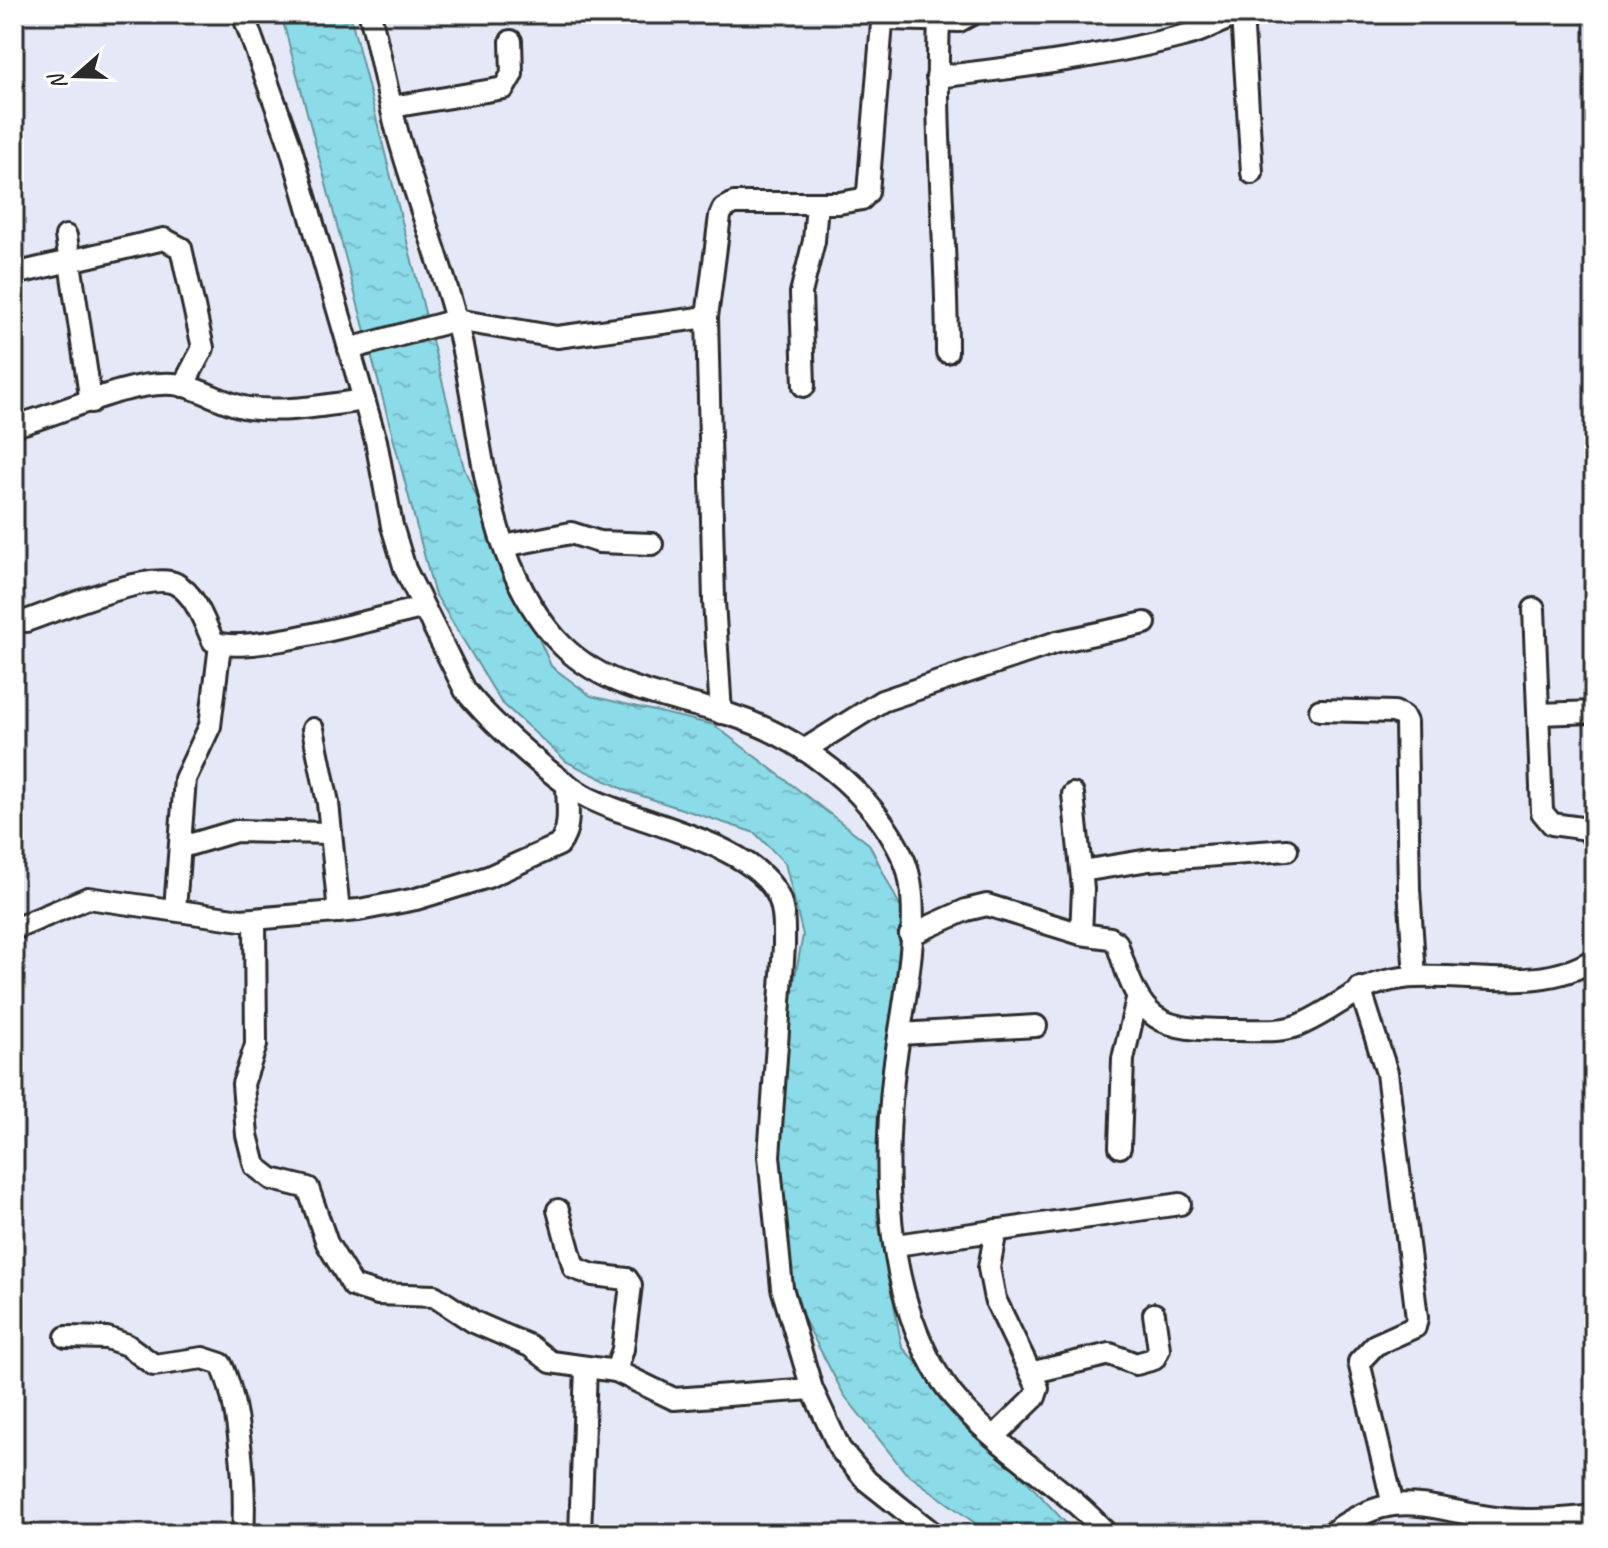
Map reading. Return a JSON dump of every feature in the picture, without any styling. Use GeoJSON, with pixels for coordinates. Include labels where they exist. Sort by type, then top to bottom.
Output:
{"type":"FeatureCollection","features":[{"type":"Feature","properties":{"kind":"street"},"geometry":{"type":"LineString","coordinates":[[243,14],[290,145],[355,348],[392,526],[422,608],[477,706],[567,784],[602,804],[697,837],[752,869],[778,895],[784,921],[784,946],[769,1156],[770,1192],[782,1288],[812,1389],[834,1438],[855,1468],[934,1534]]}},
{"type":"Feature","properties":{"kind":"street"},"geometry":{"type":"LineString","coordinates":[[370,14],[392,107],[452,321],[489,489],[514,572],[542,619],[574,656],[617,683],[756,724],[804,750],[852,789],[895,843],[911,881],[910,935],[890,1121],[889,1201],[911,1312],[932,1366],[963,1405],[1107,1534]]}},
{"type":"Feature","properties":{"kind":"street"},"geometry":{"type":"LineString","coordinates":[[721,713],[714,601],[707,317],[723,209],[734,203],[856,202],[868,192],[882,23],[888,19],[959,21],[972,14]]}},
{"type":"Feature","properties":{"kind":"street"},"geometry":{"type":"LineString","coordinates":[[937,77],[1060,62],[1123,49],[1197,32],[1241,14],[1252,173]]}},
{"type":"Feature","properties":{"kind":"street"},"geometry":{"type":"LineString","coordinates":[[939,22],[937,140],[946,227],[947,352]]}},
{"type":"Feature","properties":{"kind":"street"},"geometry":{"type":"LineString","coordinates":[[392,107],[504,88],[512,74],[511,41]]}},
{"type":"Feature","properties":{"kind":"street"},"geometry":{"type":"LineString","coordinates":[[804,386],[801,293],[814,241],[817,203]]}},
{"type":"Feature","properties":{"kind":"street"},"geometry":{"type":"LineString","coordinates":[[66,236],[91,402]]}},
{"type":"Feature","properties":{"kind":"street"},"geometry":{"type":"LineString","coordinates":[[14,274],[164,239],[181,248],[203,348],[183,386]]}},
{"type":"Feature","properties":{"kind":"street"},"geometry":{"type":"LineString","coordinates":[[355,348],[452,321],[557,337],[707,317]]}},
{"type":"Feature","properties":{"kind":"street"},"geometry":{"type":"LineString","coordinates":[[14,426],[126,390],[156,385],[183,386],[250,408],[295,409],[364,400]]}},
{"type":"Feature","properties":{"kind":"street"},"geometry":{"type":"LineString","coordinates":[[504,546],[571,533],[599,542],[652,544]]}},
{"type":"Feature","properties":{"kind":"street"},"geometry":{"type":"LineString","coordinates":[[26,621],[153,580],[165,580],[180,587],[189,596],[213,641],[220,645],[248,646],[422,608]]}},
{"type":"Feature","properties":{"kind":"street"},"geometry":{"type":"LineString","coordinates":[[1534,609],[1542,812],[1552,824],[1588,829],[1594,840]]}},
{"type":"Feature","properties":{"kind":"street"},"geometry":{"type":"LineString","coordinates":[[804,750],[882,701],[1057,642],[1145,623]]}},
{"type":"Feature","properties":{"kind":"street"},"geometry":{"type":"LineString","coordinates":[[175,909],[185,779],[210,726],[220,645]]}},
{"type":"Feature","properties":{"kind":"street"},"geometry":{"type":"LineString","coordinates":[[1320,710],[1394,712],[1403,716],[1406,722],[1415,977]]}},
{"type":"Feature","properties":{"kind":"street"},"geometry":{"type":"LineString","coordinates":[[1539,714],[1594,712]]}},
{"type":"Feature","properties":{"kind":"street"},"geometry":{"type":"LineString","coordinates":[[313,729],[331,833],[339,912]]}},
{"type":"Feature","properties":{"kind":"street"},"geometry":{"type":"LineString","coordinates":[[14,929],[88,898],[255,920],[339,912],[416,899],[536,859],[559,845],[566,836],[567,784]]}},
{"type":"Feature","properties":{"kind":"street"},"geometry":{"type":"LineString","coordinates":[[1073,794],[1082,871],[1081,934]]}},
{"type":"Feature","properties":{"kind":"street"},"geometry":{"type":"LineString","coordinates":[[182,847],[236,831],[331,833]]}},
{"type":"Feature","properties":{"kind":"street"},"geometry":{"type":"LineString","coordinates":[[1082,871],[1149,860],[1287,850]]}},
{"type":"Feature","properties":{"kind":"street"},"geometry":{"type":"LineString","coordinates":[[910,935],[966,910],[987,905],[1081,934],[1110,938],[1117,943],[1137,999],[1148,1012],[1174,1027],[1273,1031],[1303,1024],[1360,988],[1415,977],[1549,976],[1581,968],[1594,959]]}},
{"type":"Feature","properties":{"kind":"street"},"geometry":{"type":"LineString","coordinates":[[255,920],[256,1045],[243,1084],[247,1135],[255,1166],[272,1179],[308,1188],[327,1243],[353,1286],[378,1294],[434,1296],[474,1322],[530,1346],[551,1362],[616,1371],[674,1399],[812,1389]]}},
{"type":"Feature","properties":{"kind":"street"},"geometry":{"type":"LineString","coordinates":[[1360,988],[1387,1073],[1417,1318],[1415,1327],[1375,1345],[1359,1362],[1393,1505]]}},
{"type":"Feature","properties":{"kind":"street"},"geometry":{"type":"LineString","coordinates":[[1120,1147],[1123,1059],[1137,999]]}},
{"type":"Feature","properties":{"kind":"street"},"geometry":{"type":"LineString","coordinates":[[900,1034],[1036,1026]]}},
{"type":"Feature","properties":{"kind":"street"},"geometry":{"type":"LineString","coordinates":[[896,1245],[1180,1204]]}},
{"type":"Feature","properties":{"kind":"street"},"geometry":{"type":"LineString","coordinates":[[558,1210],[574,1268],[593,1275],[627,1279],[631,1285],[623,1349],[616,1371]]}},
{"type":"Feature","properties":{"kind":"street"},"geometry":{"type":"LineString","coordinates":[[995,1436],[1035,1397],[1038,1388],[1034,1372],[1001,1316],[990,1280],[989,1268],[996,1230]]}},
{"type":"Feature","properties":{"kind":"street"},"geometry":{"type":"LineString","coordinates":[[1034,1372],[1110,1354],[1136,1364],[1154,1359],[1159,1349],[1154,1314]]}},
{"type":"Feature","properties":{"kind":"street"},"geometry":{"type":"LineString","coordinates":[[66,1337],[107,1338],[127,1345],[154,1365],[203,1358],[221,1364],[229,1386],[243,1478],[243,1534]]}},
{"type":"Feature","properties":{"kind":"street"},"geometry":{"type":"LineString","coordinates":[[580,1534],[586,1367]]}},
{"type":"Feature","properties":{"kind":"street"},"geometry":{"type":"LineString","coordinates":[[1330,1534],[1363,1512],[1413,1502],[1518,1521],[1594,1516]]}},
{"type":"Feature","properties":{"kind":"water"},"geometry":{"type":"Polygon","coordinates":[[[281,14],[350,14],[464,468],[551,666],[591,696],[714,725],[869,844],[904,914],[877,1216],[902,1347],[1076,1534],[990,1534],[905,1472],[844,1395],[798,1308],[772,1179],[790,1003],[803,935],[785,863],[755,833],[627,791],[567,762],[501,702],[434,592],[281,14]]]}}]}
